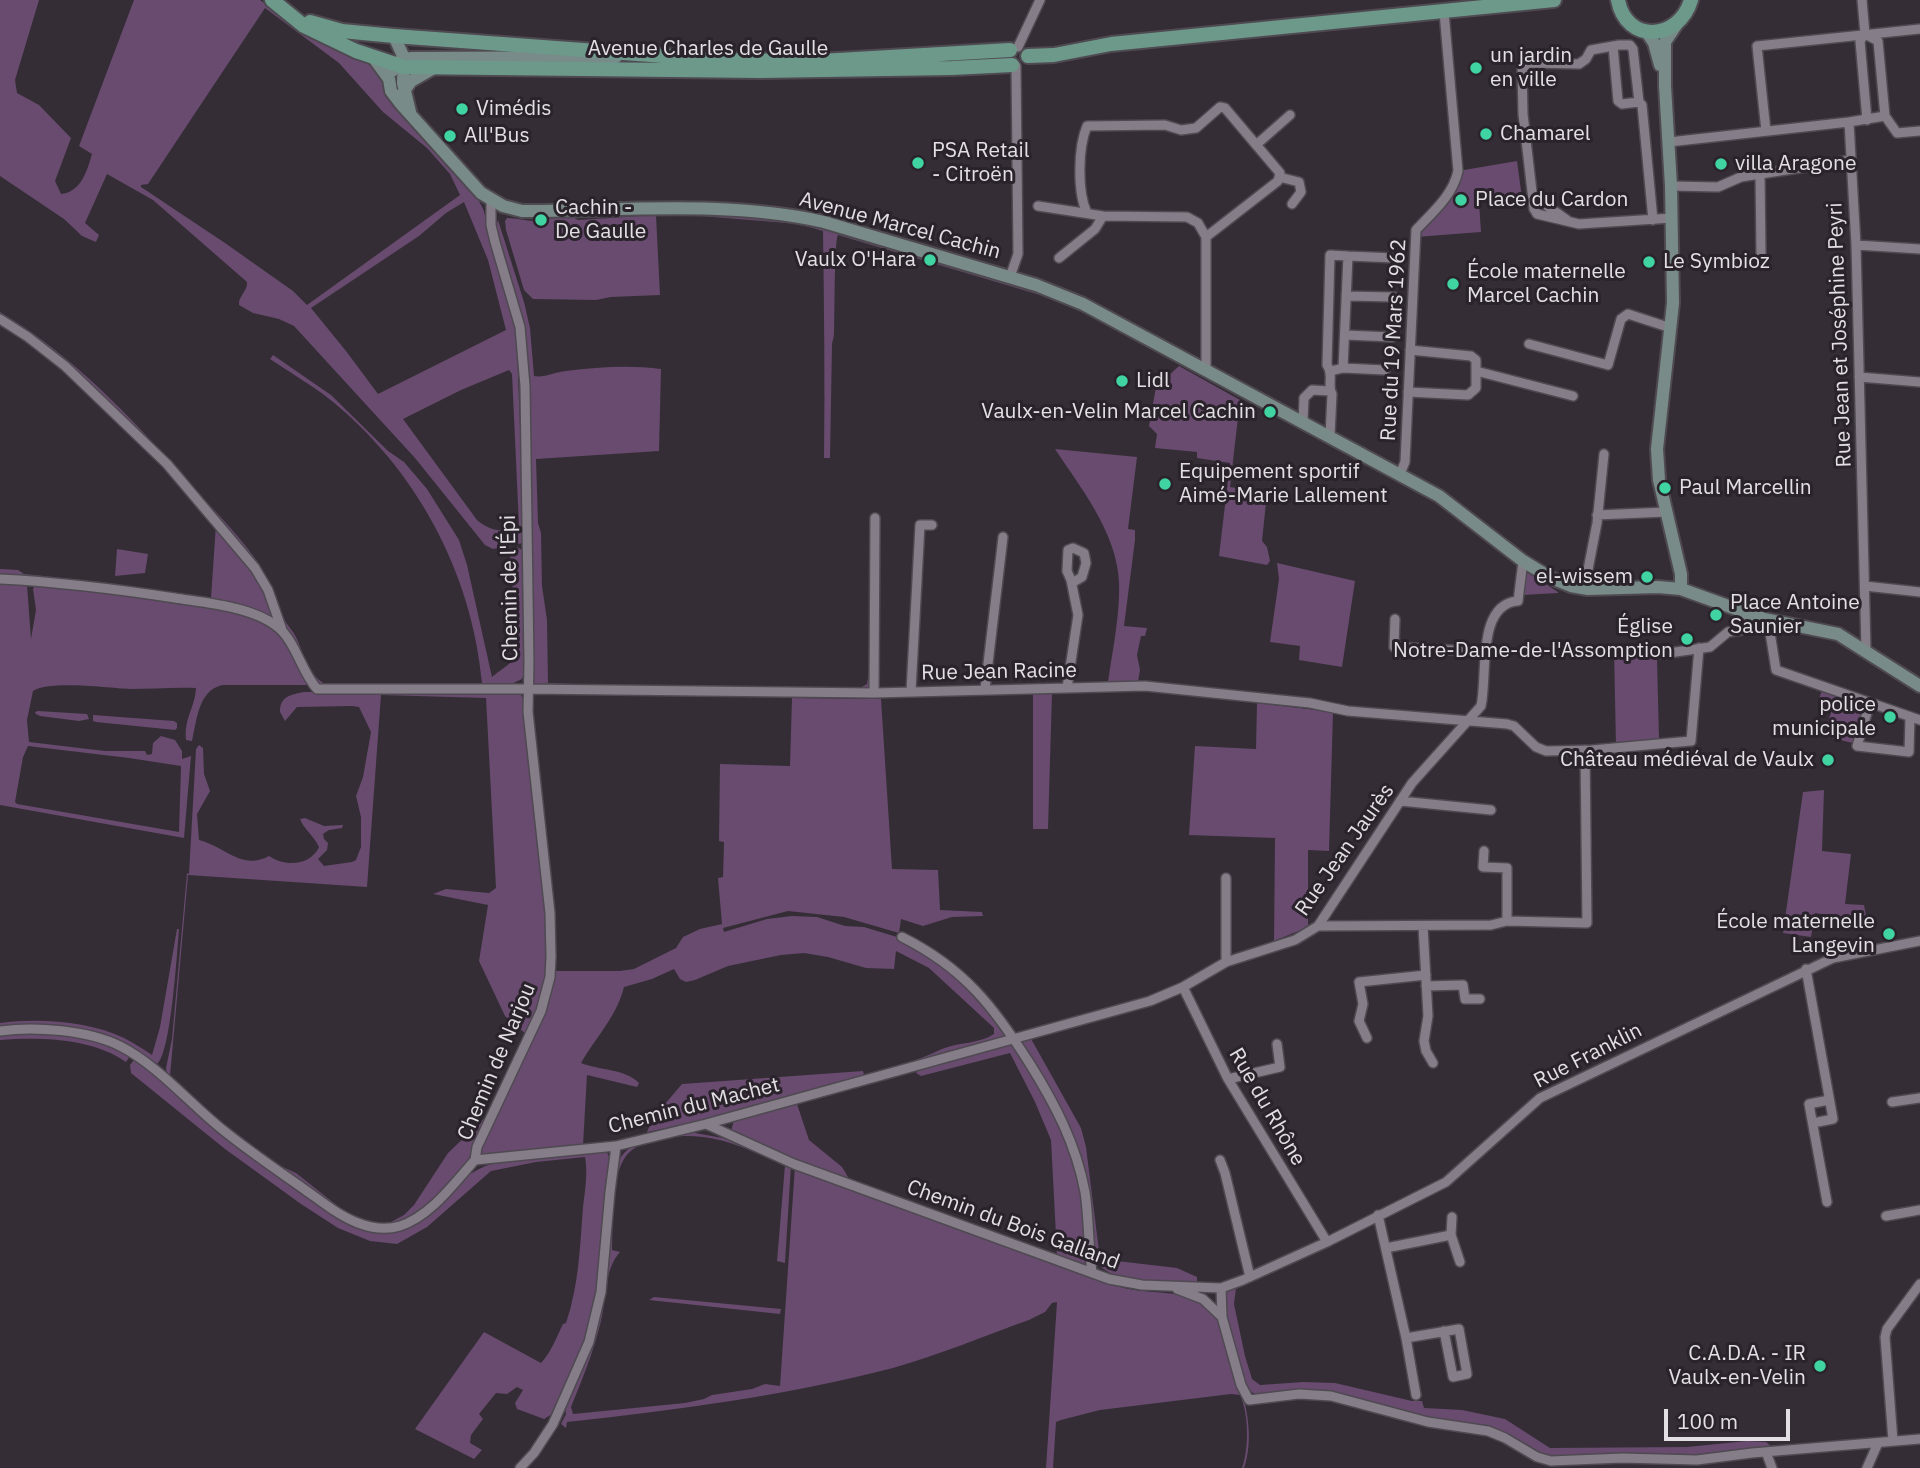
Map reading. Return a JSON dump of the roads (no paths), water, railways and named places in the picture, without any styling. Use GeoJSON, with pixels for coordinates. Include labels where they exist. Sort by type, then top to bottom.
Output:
{"type":"FeatureCollection","features":[{"type":"Feature","properties":{"kind":"main road"},"geometry":{"type":"LineString","coordinates":[[272,0],[304,26],[373,58],[401,63]]}},
{"type":"Feature","properties":{"kind":"main road","name":"Avenue Charles de Gaulle"},"geometry":{"type":"LineString","coordinates":[[394,36],[718,60],[1017,57],[1054,55],[1111,44],[1554,0]]}},
{"type":"Feature","properties":{"kind":"main road"},"geometry":{"type":"LineString","coordinates":[[1614,1],[1627,20],[1646,31],[1662,31],[1676,24],[1692,3]]}},
{"type":"Feature","properties":{"kind":"main road"},"geometry":{"type":"LineString","coordinates":[[289,13],[314,24],[342,31],[394,36]]}},
{"type":"Feature","properties":{"kind":"main road","name":"Avenue Charles de Gaulle"},"geometry":{"type":"LineString","coordinates":[[401,63],[432,69],[760,71],[953,68],[1017,57]]}},
{"type":"Feature","properties":{"kind":"street"},"geometry":{"type":"LineString","coordinates":[[1010,277],[1018,254],[1017,57],[1040,0]]}},
{"type":"Feature","properties":{"kind":"street"},"geometry":{"type":"LineString","coordinates":[[1862,0],[1865,34],[1860,41],[1867,120]]}},
{"type":"Feature","properties":{"kind":"street","name":"Rue du 19 Mars 1962"},"geometry":{"type":"LineString","coordinates":[[1400,474],[1405,462],[1416,230],[1445,200],[1456,182],[1458,170],[1444,12]]}},
{"type":"Feature","properties":{"kind":"street"},"geometry":{"type":"LineString","coordinates":[[1676,24],[1665,42],[1673,303],[1657,449],[1659,480],[1681,574],[1681,589]]}},
{"type":"Feature","properties":{"kind":"street"},"geometry":{"type":"LineString","coordinates":[[1766,131],[1757,46],[1920,29]]}},
{"type":"Feature","properties":{"kind":"street"},"geometry":{"type":"LineString","coordinates":[[1646,31],[1654,43],[1665,86]]}},
{"type":"Feature","properties":{"kind":"street"},"geometry":{"type":"LineString","coordinates":[[1865,34],[1878,41],[1885,116],[1897,134],[1920,131]]}},
{"type":"Feature","properties":{"kind":"street","name":"Avenue Marcel Cachin"},"geometry":{"type":"LineString","coordinates":[[394,36],[410,113]]}},
{"type":"Feature","properties":{"kind":"street"},"geometry":{"type":"LineString","coordinates":[[1653,220],[1642,105],[1639,102],[1633,50],[1630,45],[1591,50],[1579,64],[1543,61],[1528,63],[1522,69],[1523,114],[1533,209],[1537,214],[1579,225],[1653,220],[1672,218]]}},
{"type":"Feature","properties":{"kind":"street"},"geometry":{"type":"LineString","coordinates":[[1610,46],[1618,101],[1622,104],[1639,102]]}},
{"type":"Feature","properties":{"kind":"street","name":"Avenue Charles de Gaulle"},"geometry":{"type":"LineString","coordinates":[[401,63],[644,56]]}},
{"type":"Feature","properties":{"kind":"street","name":"Avenue Marcel Cachin"},"geometry":{"type":"LineString","coordinates":[[373,58],[389,79],[391,91],[467,179],[491,201],[522,211],[716,210],[790,215],[824,222],[1010,277],[1083,304],[1400,474],[1439,496],[1523,561],[1551,578],[1588,589],[1681,589],[1747,614],[1838,634],[1920,686]]}},
{"type":"Feature","properties":{"kind":"street"},"geometry":{"type":"LineString","coordinates":[[389,79],[401,63]]}},
{"type":"Feature","properties":{"kind":"street"},"geometry":{"type":"LineString","coordinates":[[404,91],[411,81],[432,69]]}},
{"type":"Feature","properties":{"kind":"street"},"geometry":{"type":"LineString","coordinates":[[1087,213],[1082,201],[1081,140],[1087,126],[1165,125],[1181,130],[1196,128],[1220,107],[1225,108],[1280,173],[1278,181],[1206,237]]}},
{"type":"Feature","properties":{"kind":"street"},"geometry":{"type":"LineString","coordinates":[[1256,145],[1290,115]]}},
{"type":"Feature","properties":{"kind":"street"},"geometry":{"type":"LineString","coordinates":[[1669,142],[1885,116]]}},
{"type":"Feature","properties":{"kind":"street","name":"Rue Jean et Joséphine Peyri"},"geometry":{"type":"LineString","coordinates":[[1849,122],[1856,245],[1866,650]]}},
{"type":"Feature","properties":{"kind":"street"},"geometry":{"type":"LineString","coordinates":[[1671,186],[1718,187],[1759,173],[1851,160]]}},
{"type":"Feature","properties":{"kind":"street"},"geometry":{"type":"LineString","coordinates":[[1759,173],[1761,254]]}},
{"type":"Feature","properties":{"kind":"street"},"geometry":{"type":"LineString","coordinates":[[1279,177],[1299,183],[1301,192],[1292,204]]}},
{"type":"Feature","properties":{"kind":"street"},"geometry":{"type":"LineString","coordinates":[[1533,196],[1571,223]]}},
{"type":"Feature","properties":{"kind":"street","name":"Chemin de l'Épi"},"geometry":{"type":"LineString","coordinates":[[491,201],[491,225],[520,327],[525,386],[529,663],[527,689],[550,914],[550,977]]}},
{"type":"Feature","properties":{"kind":"street"},"geometry":{"type":"LineString","coordinates":[[1038,206],[1103,216],[1187,217],[1198,223],[1206,237],[1206,369]]}},
{"type":"Feature","properties":{"kind":"street"},"geometry":{"type":"LineString","coordinates":[[1059,258],[1095,229],[1103,216]]}},
{"type":"Feature","properties":{"kind":"street"},"geometry":{"type":"LineString","coordinates":[[1856,245],[1920,248]]}},
{"type":"Feature","properties":{"kind":"street"},"geometry":{"type":"LineString","coordinates":[[1330,436],[1332,394],[1331,371],[1327,365],[1330,255],[1395,258]]}},
{"type":"Feature","properties":{"kind":"street"},"geometry":{"type":"LineString","coordinates":[[1343,368],[1348,256]]}},
{"type":"Feature","properties":{"kind":"street"},"geometry":{"type":"LineString","coordinates":[[1346,296],[1394,297]]}},
{"type":"Feature","properties":{"kind":"street"},"geometry":{"type":"LineString","coordinates":[[1530,344],[1608,365],[1621,319],[1628,314],[1671,328]]}},
{"type":"Feature","properties":{"kind":"street"},"geometry":{"type":"LineString","coordinates":[[0,319],[65,366],[167,464],[255,568],[268,590],[282,630]]}},
{"type":"Feature","properties":{"kind":"street"},"geometry":{"type":"LineString","coordinates":[[1345,335],[1392,337]]}},
{"type":"Feature","properties":{"kind":"street"},"geometry":{"type":"LineString","coordinates":[[1408,392],[1468,395],[1476,388],[1476,360],[1471,356],[1410,350]]}},
{"type":"Feature","properties":{"kind":"street"},"geometry":{"type":"LineString","coordinates":[[1331,371],[1343,368],[1385,370]]}},
{"type":"Feature","properties":{"kind":"street"},"geometry":{"type":"LineString","coordinates":[[1476,371],[1573,396]]}},
{"type":"Feature","properties":{"kind":"street"},"geometry":{"type":"LineString","coordinates":[[1859,377],[1920,382]]}},
{"type":"Feature","properties":{"kind":"street"},"geometry":{"type":"LineString","coordinates":[[1303,422],[1304,398],[1312,390],[1330,391]]}},
{"type":"Feature","properties":{"kind":"street"},"geometry":{"type":"LineString","coordinates":[[1586,580],[1598,515],[1604,454]]}},
{"type":"Feature","properties":{"kind":"street"},"geometry":{"type":"LineString","coordinates":[[1598,515],[1666,512]]}},
{"type":"Feature","properties":{"kind":"street"},"geometry":{"type":"LineString","coordinates":[[874,693],[876,518]]}},
{"type":"Feature","properties":{"kind":"street"},"geometry":{"type":"LineString","coordinates":[[911,691],[920,525],[932,525]]}},
{"type":"Feature","properties":{"kind":"street"},"geometry":{"type":"LineString","coordinates":[[985,690],[1003,537]]}},
{"type":"Feature","properties":{"kind":"street","name":"Rue Jean Jaurès"},"geometry":{"type":"LineString","coordinates":[[1015,1038],[1150,1001],[1183,987],[1226,962],[1295,940],[1318,926],[1412,783],[1481,706],[1484,694],[1478,652],[1495,613],[1502,606],[1518,601],[1523,561]]}},
{"type":"Feature","properties":{"kind":"street"},"geometry":{"type":"LineString","coordinates":[[0,579],[81,584],[219,605],[241,610],[282,630]]}},
{"type":"Feature","properties":{"kind":"street"},"geometry":{"type":"LineString","coordinates":[[1067,688],[1079,615],[1072,583]]}},
{"type":"Feature","properties":{"kind":"street"},"geometry":{"type":"LineString","coordinates":[[1866,586],[1920,592]]}},
{"type":"Feature","properties":{"kind":"street"},"geometry":{"type":"LineString","coordinates":[[1662,654],[1710,647],[1728,632],[1742,630],[1747,614]]}},
{"type":"Feature","properties":{"kind":"street"},"geometry":{"type":"LineString","coordinates":[[1395,620],[1394,647],[1478,652]]}},
{"type":"Feature","properties":{"kind":"street"},"geometry":{"type":"LineString","coordinates":[[1768,620],[1776,670],[1920,720]]}},
{"type":"Feature","properties":{"kind":"street","name":"Rue Jean Racine"},"geometry":{"type":"LineString","coordinates":[[282,630],[317,689],[874,693],[1145,686],[1310,703],[1348,711],[1514,726],[1536,747],[1546,751],[1691,741],[1699,648]]}},
{"type":"Feature","properties":{"kind":"street"},"geometry":{"type":"LineString","coordinates":[[1870,703],[1857,746],[1909,752],[1910,718]]}},
{"type":"Feature","properties":{"kind":"street"},"geometry":{"type":"LineString","coordinates":[[1318,926],[1491,925],[1507,921],[1587,923],[1585,750]]}},
{"type":"Feature","properties":{"kind":"street"},"geometry":{"type":"LineString","coordinates":[[1400,801],[1491,810]]}},
{"type":"Feature","properties":{"kind":"street"},"geometry":{"type":"LineString","coordinates":[[1484,850],[1483,867],[1507,868],[1507,921]]}},
{"type":"Feature","properties":{"kind":"street"},"geometry":{"type":"LineString","coordinates":[[1226,878],[1226,962]]}},
{"type":"Feature","properties":{"kind":"street"},"geometry":{"type":"LineString","coordinates":[[1423,926],[1428,1016],[1424,1041],[1433,1063]]}},
{"type":"Feature","properties":{"kind":"street"},"geometry":{"type":"LineString","coordinates":[[902,937],[937,956],[980,994],[1015,1038],[1062,1117],[1085,1194],[1087,1241],[1092,1272]]}},
{"type":"Feature","properties":{"kind":"street","name":"Rue Franklin"},"geometry":{"type":"LineString","coordinates":[[1221,1288],[1327,1242],[1446,1182],[1540,1098],[1806,969],[1833,958],[1920,941]]}},
{"type":"Feature","properties":{"kind":"street"},"geometry":{"type":"LineString","coordinates":[[1806,969],[1833,1119],[1813,1123]]}},
{"type":"Feature","properties":{"kind":"street"},"geometry":{"type":"LineString","coordinates":[[1367,1038],[1359,1021],[1363,1004],[1359,982],[1426,975]]}},
{"type":"Feature","properties":{"kind":"street","name":"Chemin de Narjou"},"geometry":{"type":"LineString","coordinates":[[475,1160],[477,1147],[541,1011],[550,977]]}},
{"type":"Feature","properties":{"kind":"street"},"geometry":{"type":"LineString","coordinates":[[1426,986],[1463,985],[1465,999],[1480,999]]}},
{"type":"Feature","properties":{"kind":"street","name":"Rue du Rhône"},"geometry":{"type":"LineString","coordinates":[[1183,987],[1228,1079],[1327,1242]]}},
{"type":"Feature","properties":{"kind":"street"},"geometry":{"type":"LineString","coordinates":[[0,1031],[55,1031],[91,1037],[122,1047],[162,1077],[223,1130],[325,1204],[360,1224],[387,1228],[415,1219],[475,1160]]}},
{"type":"Feature","properties":{"kind":"street","name":"Chemin du Machet"},"geometry":{"type":"LineString","coordinates":[[475,1160],[616,1146],[706,1124],[1015,1038]]}},
{"type":"Feature","properties":{"kind":"street"},"geometry":{"type":"LineString","coordinates":[[1228,1079],[1280,1067],[1277,1044]]}},
{"type":"Feature","properties":{"kind":"street"},"geometry":{"type":"LineString","coordinates":[[1892,1102],[1920,1098]]}},
{"type":"Feature","properties":{"kind":"street"},"geometry":{"type":"LineString","coordinates":[[1827,1202],[1809,1104],[1829,1100]]}},
{"type":"Feature","properties":{"kind":"street","name":"Chemin du Bois Galland"},"geometry":{"type":"LineString","coordinates":[[706,1124],[794,1164],[1121,1282],[1221,1288]]}},
{"type":"Feature","properties":{"kind":"street"},"geometry":{"type":"LineString","coordinates":[[520,1468],[534,1453],[553,1424],[589,1342],[601,1292],[616,1146]]}},
{"type":"Feature","properties":{"kind":"street"},"geometry":{"type":"LineString","coordinates":[[1220,1160],[1250,1277]]}},
{"type":"Feature","properties":{"kind":"street"},"geometry":{"type":"LineString","coordinates":[[1886,1216],[1920,1210]]}},
{"type":"Feature","properties":{"kind":"street"},"geometry":{"type":"LineString","coordinates":[[1378,1215],[1416,1395]]}},
{"type":"Feature","properties":{"kind":"street"},"geometry":{"type":"LineString","coordinates":[[1452,1216],[1451,1235],[1460,1262]]}},
{"type":"Feature","properties":{"kind":"street"},"geometry":{"type":"LineString","coordinates":[[1385,1248],[1451,1235]]}},
{"type":"Feature","properties":{"kind":"street"},"geometry":{"type":"LineString","coordinates":[[1893,1441],[1885,1337],[1887,1329],[1920,1284]]}},
{"type":"Feature","properties":{"kind":"street"},"geometry":{"type":"LineString","coordinates":[[1168,1286],[1203,1299],[1222,1317]]}},
{"type":"Feature","properties":{"kind":"street"},"geometry":{"type":"LineString","coordinates":[[1221,1288],[1222,1317],[1241,1385],[1249,1400],[1299,1394],[1331,1396],[1428,1422],[1488,1431],[1550,1461],[1622,1458],[1688,1460],[1920,1438]]}},
{"type":"Feature","properties":{"kind":"street"},"geometry":{"type":"LineString","coordinates":[[1406,1338],[1444,1331],[1459,1329],[1467,1374],[1453,1377],[1444,1331]]}},
{"type":"Feature","properties":{"kind":"street"},"geometry":{"type":"LineString","coordinates":[[1867,1468],[1878,1443]]}},
{"type":"Feature","properties":{"kind":"street"},"geometry":{"type":"LineString","coordinates":[[1766,1452],[1772,1468]]}},
{"type":"Feature","properties":{"kind":"place","name":"un jardin en ville"},"geometry":{"type":"Point","coordinates":[1476,68]}},
{"type":"Feature","properties":{"kind":"place","name":"Vimédis"},"geometry":{"type":"Point","coordinates":[462,109]}},
{"type":"Feature","properties":{"kind":"place","name":"Chamarel"},"geometry":{"type":"Point","coordinates":[1486,134]}},
{"type":"Feature","properties":{"kind":"place","name":"All'Bus"},"geometry":{"type":"Point","coordinates":[450,136]}},
{"type":"Feature","properties":{"kind":"place","name":"PSA Retail - Citroën"},"geometry":{"type":"Point","coordinates":[918,163]}},
{"type":"Feature","properties":{"kind":"place","name":"villa Aragone"},"geometry":{"type":"Point","coordinates":[1721,164]}},
{"type":"Feature","properties":{"kind":"place","name":"Place du Cardon"},"geometry":{"type":"Point","coordinates":[1461,200]}},
{"type":"Feature","properties":{"kind":"place","name":"Cachin - De Gaulle"},"geometry":{"type":"Point","coordinates":[541,220]}},
{"type":"Feature","properties":{"kind":"place","name":"Vaulx O'Hara"},"geometry":{"type":"Point","coordinates":[930,260]}},
{"type":"Feature","properties":{"kind":"place","name":"Le Symbioz"},"geometry":{"type":"Point","coordinates":[1649,262]}},
{"type":"Feature","properties":{"kind":"place","name":"École maternelle Marcel Cachin"},"geometry":{"type":"Point","coordinates":[1453,284]}},
{"type":"Feature","properties":{"kind":"place","name":"Lidl"},"geometry":{"type":"Point","coordinates":[1122,381]}},
{"type":"Feature","properties":{"kind":"place","name":"Vaulx-en-Velin Marcel Cachin"},"geometry":{"type":"Point","coordinates":[1270,412]}},
{"type":"Feature","properties":{"kind":"place","name":"Equipement sportif Aimé-Marie Lallement"},"geometry":{"type":"Point","coordinates":[1165,484]}},
{"type":"Feature","properties":{"kind":"place","name":"Paul Marcellin"},"geometry":{"type":"Point","coordinates":[1665,488]}},
{"type":"Feature","properties":{"kind":"place","name":"el-wissem"},"geometry":{"type":"Point","coordinates":[1647,577]}},
{"type":"Feature","properties":{"kind":"place","name":"Place Antoine Saunier"},"geometry":{"type":"Point","coordinates":[1716,615]}},
{"type":"Feature","properties":{"kind":"place","name":"Église Notre-Dame-de-l'Assomption"},"geometry":{"type":"Point","coordinates":[1687,639]}},
{"type":"Feature","properties":{"kind":"place","name":"police municipale"},"geometry":{"type":"Point","coordinates":[1890,717]}},
{"type":"Feature","properties":{"kind":"place","name":"Château médiéval de Vaulx"},"geometry":{"type":"Point","coordinates":[1828,760]}},
{"type":"Feature","properties":{"kind":"place","name":"École maternelle Langevin"},"geometry":{"type":"Point","coordinates":[1889,934]}},
{"type":"Feature","properties":{"kind":"place","name":"C.A.D.A. - IR Vaulx-en-Velin"},"geometry":{"type":"Point","coordinates":[1820,1366]}}]}
